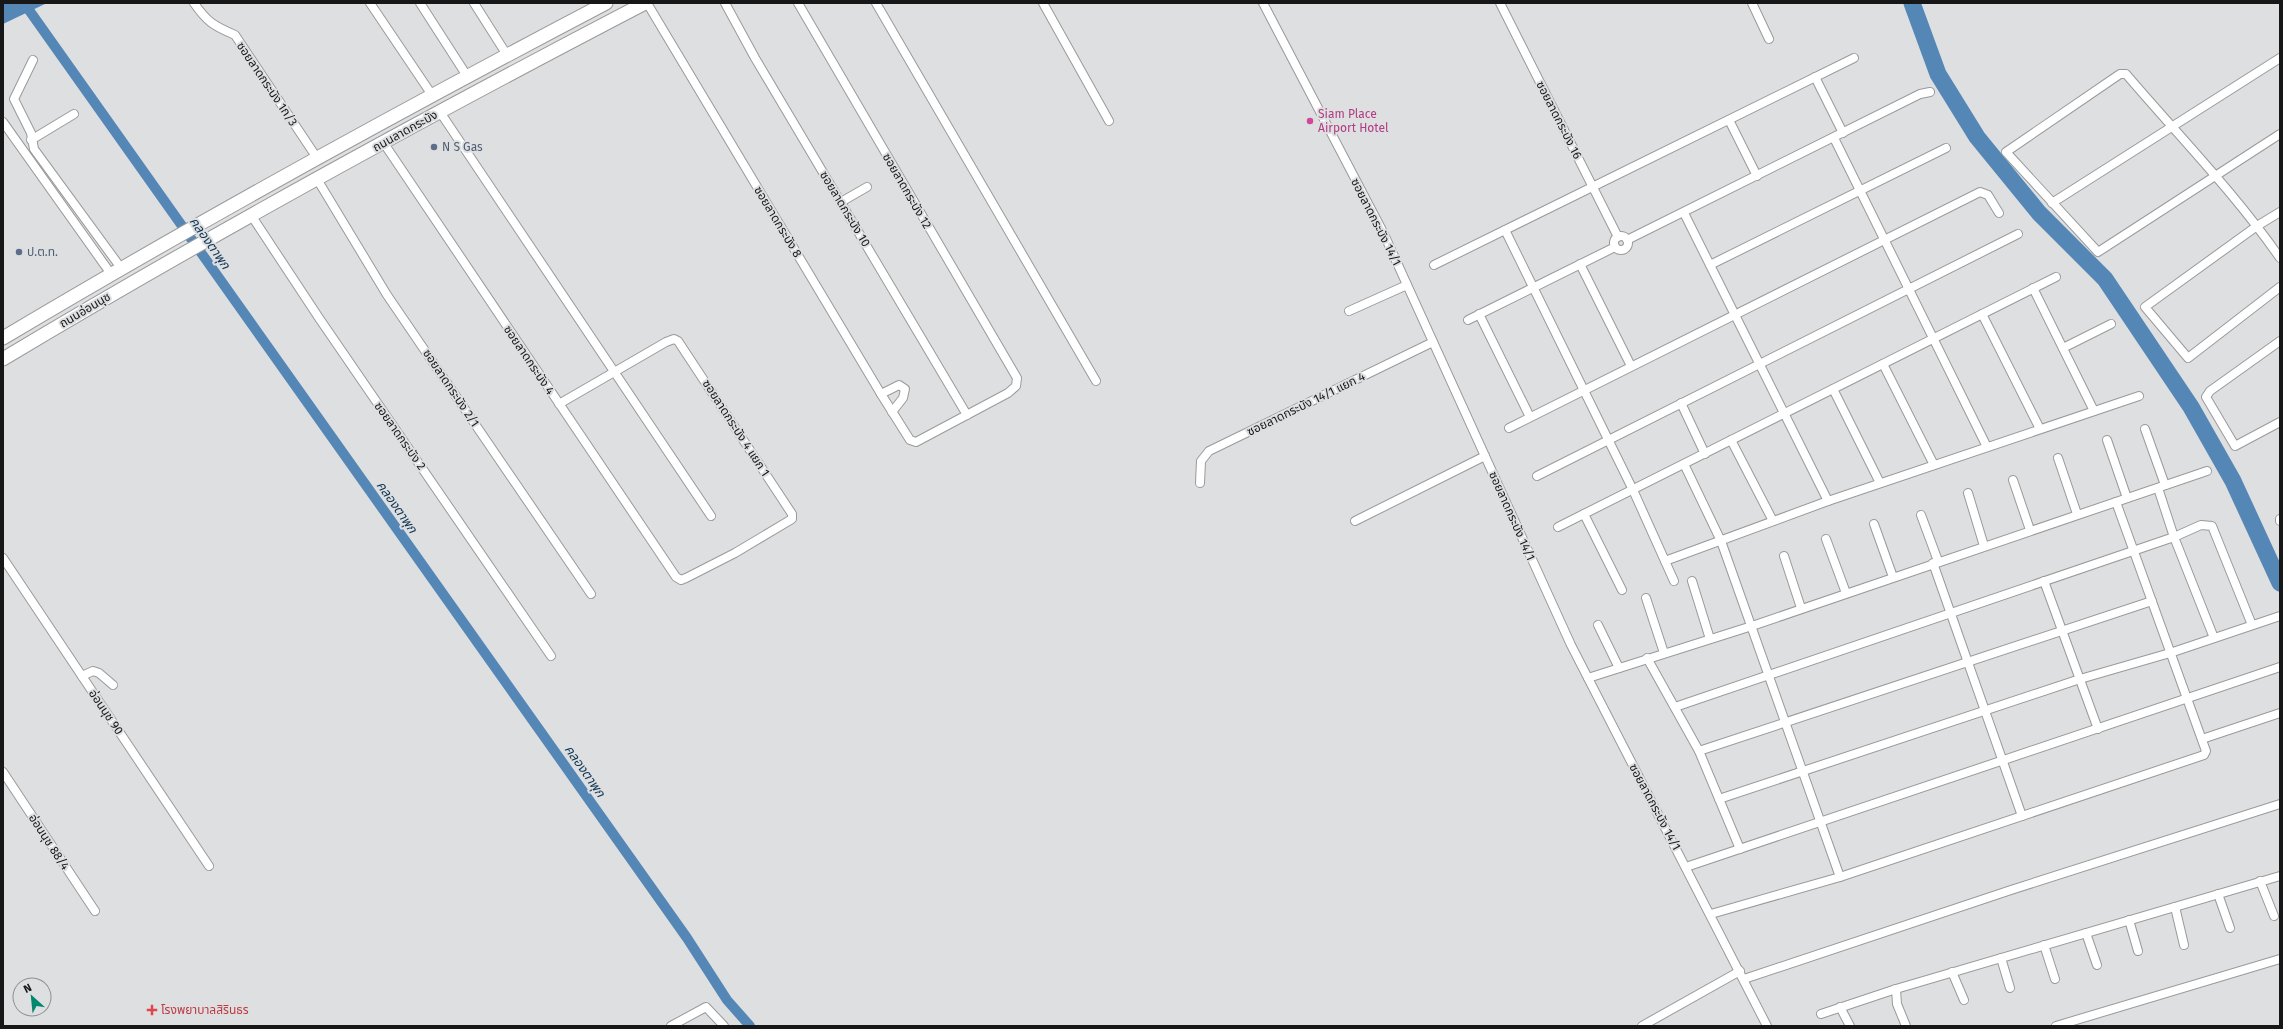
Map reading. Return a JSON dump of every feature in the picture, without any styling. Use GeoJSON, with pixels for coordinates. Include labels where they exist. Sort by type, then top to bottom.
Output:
{"type":"FeatureCollection","features":[{"type":"Feature","properties":{"kind":"main road","name":"ถนนลาดกระบัง"},"geometry":{"type":"LineString","coordinates":[[153,250],[432,95],[606,3]]}},
{"type":"Feature","properties":{"kind":"main road","name":"ถนนลาดกระบัง"},"geometry":{"type":"LineString","coordinates":[[166,262],[384,142],[646,3]]}},
{"type":"Feature","properties":{"kind":"main road","name":"ถนนอ่อนนุช"},"geometry":{"type":"LineString","coordinates":[[3,338],[153,250]]}},
{"type":"Feature","properties":{"kind":"main road","name":"ถนนอ่อนนุช"},"geometry":{"type":"LineString","coordinates":[[3,358],[166,262]]}},
{"type":"Feature","properties":{"kind":"street","name":"ซอยลาดกระบัง 1ก/3"},"geometry":{"type":"LineString","coordinates":[[194,3],[207,20],[225,32],[235,35],[317,158]]}},
{"type":"Feature","properties":{"kind":"street"},"geometry":{"type":"LineString","coordinates":[[370,3],[432,95]]}},
{"type":"Feature","properties":{"kind":"street"},"geometry":{"type":"LineString","coordinates":[[420,3],[467,76]]}},
{"type":"Feature","properties":{"kind":"street"},"geometry":{"type":"LineString","coordinates":[[474,3],[506,55]]}},
{"type":"Feature","properties":{"kind":"street","name":"ซอยลาดกระบัง 8"},"geometry":{"type":"LineString","coordinates":[[646,3],[910,440],[919,442],[967,415]]}},
{"type":"Feature","properties":{"kind":"street","name":"ซอยลาดกระบัง 10"},"geometry":{"type":"LineString","coordinates":[[725,3],[967,415]]}},
{"type":"Feature","properties":{"kind":"street","name":"ซอยลาดกระบัง 12"},"geometry":{"type":"LineString","coordinates":[[798,3],[1017,378],[1014,388],[967,415]]}},
{"type":"Feature","properties":{"kind":"street"},"geometry":{"type":"LineString","coordinates":[[876,3],[1096,381]]}},
{"type":"Feature","properties":{"kind":"street"},"geometry":{"type":"LineString","coordinates":[[1043,3],[1110,121]]}},
{"type":"Feature","properties":{"kind":"street","name":"ซอยลาดกระบัง 14/1"},"geometry":{"type":"LineString","coordinates":[[1263,3],[1383,232],[1536,571],[1588,678],[1711,914],[1767,1026]]}},
{"type":"Feature","properties":{"kind":"street","name":"ซอยลาดกระบัง 16"},"geometry":{"type":"LineString","coordinates":[[1500,3],[1618,237]]}},
{"type":"Feature","properties":{"kind":"street"},"geometry":{"type":"LineString","coordinates":[[1752,3],[1769,39]]}},
{"type":"Feature","properties":{"kind":"street"},"geometry":{"type":"LineString","coordinates":[[1434,264],[1593,188],[1854,58]]}},
{"type":"Feature","properties":{"kind":"street"},"geometry":{"type":"LineString","coordinates":[[2052,203],[2280,58]]}},
{"type":"Feature","properties":{"kind":"street"},"geometry":{"type":"LineString","coordinates":[[34,60],[14,99],[31,133],[31,140],[34,149],[116,271]]}},
{"type":"Feature","properties":{"kind":"street"},"geometry":{"type":"LineString","coordinates":[[2280,134],[2216,175],[2098,252],[2006,155],[2007,150],[2120,74],[2126,74],[2171,128],[2216,175],[2257,226],[2280,258]]}},
{"type":"Feature","properties":{"kind":"street"},"geometry":{"type":"LineString","coordinates":[[1815,77],[1844,134]]}},
{"type":"Feature","properties":{"kind":"street"},"geometry":{"type":"LineString","coordinates":[[1627,240],[1844,134],[1920,94],[1930,92]]}},
{"type":"Feature","properties":{"kind":"street"},"geometry":{"type":"LineString","coordinates":[[440,112],[711,516]]}},
{"type":"Feature","properties":{"kind":"street"},"geometry":{"type":"LineString","coordinates":[[31,140],[74,114]]}},
{"type":"Feature","properties":{"kind":"street"},"geometry":{"type":"LineString","coordinates":[[1729,120],[1757,176]]}},
{"type":"Feature","properties":{"kind":"street"},"geometry":{"type":"LineString","coordinates":[[3,122],[116,271]]}},
{"type":"Feature","properties":{"kind":"street"},"geometry":{"type":"LineString","coordinates":[[1834,138],[1987,447]]}},
{"type":"Feature","properties":{"kind":"street","name":"ซอยลาดกระบัง 4"},"geometry":{"type":"LineString","coordinates":[[384,142],[676,577]]}},
{"type":"Feature","properties":{"kind":"street"},"geometry":{"type":"LineString","coordinates":[[1710,265],[1946,148]]}},
{"type":"Feature","properties":{"kind":"street","name":"ซอยลาดกระบัง 2/1"},"geometry":{"type":"LineString","coordinates":[[317,179],[387,295],[591,594]]}},
{"type":"Feature","properties":{"kind":"street"},"geometry":{"type":"LineString","coordinates":[[841,202],[867,187]]}},
{"type":"Feature","properties":{"kind":"street"},"geometry":{"type":"LineString","coordinates":[[1509,428],[1980,192],[1988,195],[1999,213]]}},
{"type":"Feature","properties":{"kind":"street"},"geometry":{"type":"LineString","coordinates":[[2280,212],[2257,226],[2145,307],[2188,358],[2280,287]]}},
{"type":"Feature","properties":{"kind":"street"},"geometry":{"type":"LineString","coordinates":[[1684,213],[1828,501]]}},
{"type":"Feature","properties":{"kind":"street","name":"ซอยลาดกระบัง 2"},"geometry":{"type":"LineString","coordinates":[[251,215],[319,318],[551,656]]}},
{"type":"Feature","properties":{"kind":"street"},"geometry":{"type":"LineString","coordinates":[[1505,230],[1633,490],[1674,581]]}},
{"type":"Feature","properties":{"kind":"street"},"geometry":{"type":"LineString","coordinates":[[1537,476],[2018,234]]}},
{"type":"Feature","properties":{"kind":"street"},"geometry":{"type":"LineString","coordinates":[[1615,247],[1614,243],[1618,237],[1625,237],[1627,240]]}},
{"type":"Feature","properties":{"kind":"street"},"geometry":{"type":"LineString","coordinates":[[1468,320],[1615,247],[1617,249],[1624,249],[1628,243],[1627,240]]}},
{"type":"Feature","properties":{"kind":"street"},"geometry":{"type":"LineString","coordinates":[[1580,264],[1632,366]]}},
{"type":"Feature","properties":{"kind":"street"},"geometry":{"type":"LineString","coordinates":[[1558,527],[2056,277]]}},
{"type":"Feature","properties":{"kind":"street"},"geometry":{"type":"LineString","coordinates":[[1349,311],[1407,285]]}},
{"type":"Feature","properties":{"kind":"street"},"geometry":{"type":"LineString","coordinates":[[2033,288],[2094,410]]}},
{"type":"Feature","properties":{"kind":"street"},"geometry":{"type":"LineString","coordinates":[[1479,314],[1530,417]]}},
{"type":"Feature","properties":{"kind":"street"},"geometry":{"type":"LineString","coordinates":[[1982,314],[2040,429]]}},
{"type":"Feature","properties":{"kind":"street"},"geometry":{"type":"LineString","coordinates":[[2063,348],[2111,324]]}},
{"type":"Feature","properties":{"kind":"street","name":"ซอยลาดกระบัง 4 แยก 1"},"geometry":{"type":"LineString","coordinates":[[559,404],[666,342],[674,339],[678,341],[792,514],[792,519],[735,553],[686,578],[681,580],[676,577]]}},
{"type":"Feature","properties":{"kind":"street"},"geometry":{"type":"LineString","coordinates":[[2280,341],[2210,391],[2206,397],[2235,446],[2280,422]]}},
{"type":"Feature","properties":{"kind":"street","name":"ซอยลาดกระบัง 14/1 แยก 4"},"geometry":{"type":"LineString","coordinates":[[1200,483],[1201,461],[1209,451],[1433,342]]}},
{"type":"Feature","properties":{"kind":"street"},"geometry":{"type":"LineString","coordinates":[[1883,364],[1934,465]]}},
{"type":"Feature","properties":{"kind":"street"},"geometry":{"type":"LineString","coordinates":[[881,394],[899,385],[905,389],[903,398],[892,412]]}},
{"type":"Feature","properties":{"kind":"street"},"geometry":{"type":"LineString","coordinates":[[1833,389],[1880,483]]}},
{"type":"Feature","properties":{"kind":"street"},"geometry":{"type":"LineString","coordinates":[[1665,561],[1828,501],[2138,396]]}},
{"type":"Feature","properties":{"kind":"street"},"geometry":{"type":"LineString","coordinates":[[1681,403],[1705,454]]}},
{"type":"Feature","properties":{"kind":"street"},"geometry":{"type":"LineString","coordinates":[[2145,429],[2174,537],[2214,638]]}},
{"type":"Feature","properties":{"kind":"street"},"geometry":{"type":"LineString","coordinates":[[1731,440],[1773,521]]}},
{"type":"Feature","properties":{"kind":"street"},"geometry":{"type":"LineString","coordinates":[[2107,440],[2127,498]]}},
{"type":"Feature","properties":{"kind":"street"},"geometry":{"type":"LineString","coordinates":[[1355,521],[1485,456]]}},
{"type":"Feature","properties":{"kind":"street"},"geometry":{"type":"LineString","coordinates":[[2058,458],[2077,514]]}},
{"type":"Feature","properties":{"kind":"street"},"geometry":{"type":"LineString","coordinates":[[1684,464],[1721,541],[1840,877]]}},
{"type":"Feature","properties":{"kind":"street"},"geometry":{"type":"LineString","coordinates":[[1588,678],[1647,658],[1752,626],[1935,562],[2207,471]]}},
{"type":"Feature","properties":{"kind":"street"},"geometry":{"type":"LineString","coordinates":[[2013,480],[2030,530]]}},
{"type":"Feature","properties":{"kind":"street"},"geometry":{"type":"LineString","coordinates":[[1968,493],[1984,546]]}},
{"type":"Feature","properties":{"kind":"street"},"geometry":{"type":"LineString","coordinates":[[1711,914],[1840,877],[2204,755],[2206,751],[2116,502]]}},
{"type":"Feature","properties":{"kind":"street"},"geometry":{"type":"LineString","coordinates":[[1584,514],[1622,590]]}},
{"type":"Feature","properties":{"kind":"street"},"geometry":{"type":"LineString","coordinates":[[1921,515],[1951,613],[2022,816]]}},
{"type":"Feature","properties":{"kind":"street"},"geometry":{"type":"LineString","coordinates":[[1874,524],[1893,577]]}},
{"type":"Feature","properties":{"kind":"street"},"geometry":{"type":"LineString","coordinates":[[1675,707],[1770,676],[2134,551],[2174,537],[2201,525],[2212,526],[2252,625]]}},
{"type":"Feature","properties":{"kind":"street"},"geometry":{"type":"LineString","coordinates":[[1826,539],[1846,593]]}},
{"type":"Feature","properties":{"kind":"street"},"geometry":{"type":"LineString","coordinates":[[1784,556],[1802,608]]}},
{"type":"Feature","properties":{"kind":"street","name":"อ่อนนุช 90"},"geometry":{"type":"LineString","coordinates":[[3,558],[209,866]]}},
{"type":"Feature","properties":{"kind":"street"},"geometry":{"type":"LineString","coordinates":[[1692,581],[1710,639]]}},
{"type":"Feature","properties":{"kind":"street"},"geometry":{"type":"LineString","coordinates":[[2044,581],[2098,728]]}},
{"type":"Feature","properties":{"kind":"street"},"geometry":{"type":"LineString","coordinates":[[1646,598],[1664,653]]}},
{"type":"Feature","properties":{"kind":"street"},"geometry":{"type":"LineString","coordinates":[[1699,751],[1786,724],[2152,601]]}},
{"type":"Feature","properties":{"kind":"street"},"geometry":{"type":"LineString","coordinates":[[1719,799],[1803,773],[2080,679],[2170,653],[2280,616]]}},
{"type":"Feature","properties":{"kind":"street"},"geometry":{"type":"LineString","coordinates":[[1598,625],[1619,668]]}},
{"type":"Feature","properties":{"kind":"street"},"geometry":{"type":"LineString","coordinates":[[1647,658],[1699,751],[1740,849]]}},
{"type":"Feature","properties":{"kind":"street"},"geometry":{"type":"LineString","coordinates":[[1686,866],[1822,823],[2003,760],[2280,667]]}},
{"type":"Feature","properties":{"kind":"street"},"geometry":{"type":"LineString","coordinates":[[82,676],[93,671],[98,673],[113,685]]}},
{"type":"Feature","properties":{"kind":"street"},"geometry":{"type":"LineString","coordinates":[[2202,740],[2280,713]]}},
{"type":"Feature","properties":{"kind":"street","name":"อ่อนนุช 88/4"},"geometry":{"type":"LineString","coordinates":[[3,772],[95,911]]}},
{"type":"Feature","properties":{"kind":"street"},"geometry":{"type":"LineString","coordinates":[[1642,1026],[1742,975],[2280,804]]}},
{"type":"Feature","properties":{"kind":"street"},"geometry":{"type":"LineString","coordinates":[[1821,1014],[1952,972],[2280,876]]}},
{"type":"Feature","properties":{"kind":"street"},"geometry":{"type":"LineString","coordinates":[[2260,881],[2274,916]]}},
{"type":"Feature","properties":{"kind":"street"},"geometry":{"type":"LineString","coordinates":[[2218,894],[2230,928]]}},
{"type":"Feature","properties":{"kind":"street"},"geometry":{"type":"LineString","coordinates":[[2175,907],[2184,945]]}},
{"type":"Feature","properties":{"kind":"street"},"geometry":{"type":"LineString","coordinates":[[2128,920],[2138,951]]}},
{"type":"Feature","properties":{"kind":"street"},"geometry":{"type":"LineString","coordinates":[[2086,933],[2097,965]]}},
{"type":"Feature","properties":{"kind":"street"},"geometry":{"type":"LineString","coordinates":[[2044,945],[2056,979]]}},
{"type":"Feature","properties":{"kind":"street"},"geometry":{"type":"LineString","coordinates":[[2001,958],[2010,988]]}},
{"type":"Feature","properties":{"kind":"street"},"geometry":{"type":"LineString","coordinates":[[2056,1026],[2280,960]]}},
{"type":"Feature","properties":{"kind":"street"},"geometry":{"type":"LineString","coordinates":[[1952,972],[1964,1000]]}},
{"type":"Feature","properties":{"kind":"street"},"geometry":{"type":"LineString","coordinates":[[1896,989],[1897,1004],[1906,1026]]}},
{"type":"Feature","properties":{"kind":"street"},"geometry":{"type":"LineString","coordinates":[[671,1026],[706,1007],[724,1026]]}},
{"type":"Feature","properties":{"kind":"street"},"geometry":{"type":"LineString","coordinates":[[1840,1007],[1850,1026]]}},
{"type":"Feature","properties":{"kind":"water"},"geometry":{"type":"Polygon","coordinates":[[[3,3],[47,3],[3,24],[3,3]]]}},
{"type":"Feature","properties":{"kind":"waterway","name":"คลองตาพุก"},"geometry":{"type":"LineString","coordinates":[[24,3],[687,938],[727,1000],[750,1026]]}},
{"type":"Feature","properties":{"kind":"waterway"},"geometry":{"type":"LineString","coordinates":[[1912,3],[1938,74],[1977,137],[2039,213],[2105,279],[2191,407],[2233,481],[2280,583]]}},
{"type":"Feature","properties":{"kind":"place","name":"Siam Place Airport Hotel"},"geometry":{"type":"Point","coordinates":[1310,121]}},
{"type":"Feature","properties":{"kind":"place","name":"N S Gas"},"geometry":{"type":"Point","coordinates":[434,147]}},
{"type":"Feature","properties":{"kind":"place","name":"ป.ต.ท."},"geometry":{"type":"Point","coordinates":[19,252]}},
{"type":"Feature","properties":{"kind":"place","name":"โรงพยาบาลสิรินธร"},"geometry":{"type":"Point","coordinates":[152,1010]}}]}
